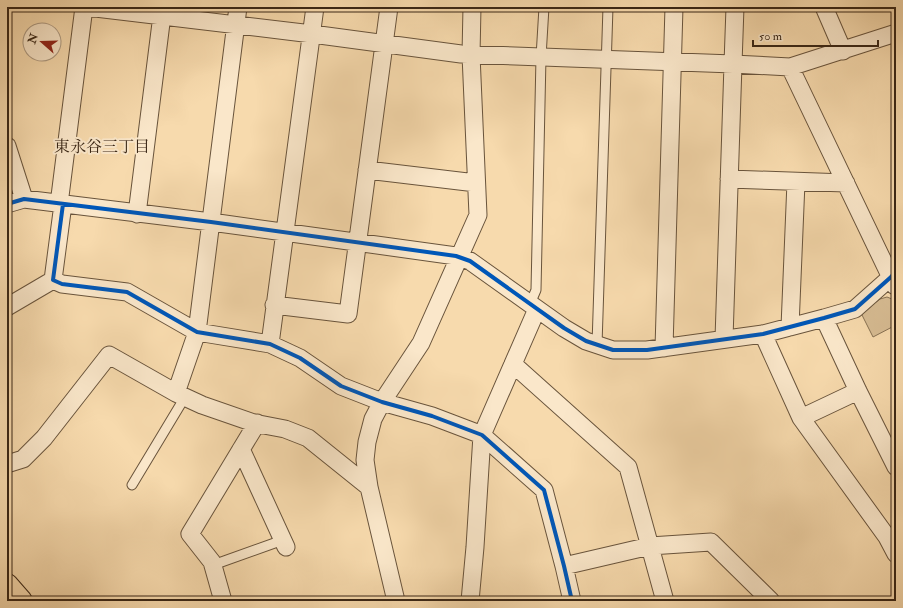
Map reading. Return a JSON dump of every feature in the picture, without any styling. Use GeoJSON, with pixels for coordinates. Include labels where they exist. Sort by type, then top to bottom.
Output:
{"type":"FeatureCollection","features":[{"type":"Feature","properties":{"kind":"highway"},"geometry":{"type":"LineString","coordinates":[[7,585],[21,601]]}},
{"type":"Feature","properties":{"kind":"street"},"geometry":{"type":"LineString","coordinates":[[53,280],[84,7]]}},
{"type":"Feature","properties":{"kind":"street"},"geometry":{"type":"LineString","coordinates":[[87,7],[163,11],[235,25],[471,55],[790,67],[896,33]]}},
{"type":"Feature","properties":{"kind":"street"},"geometry":{"type":"LineString","coordinates":[[181,395],[197,332],[238,7]]}},
{"type":"Feature","properties":{"kind":"street"},"geometry":{"type":"LineString","coordinates":[[270,344],[315,7]]}},
{"type":"Feature","properties":{"kind":"street"},"geometry":{"type":"LineString","coordinates":[[274,306],[348,314],[389,7]]}},
{"type":"Feature","properties":{"kind":"street"},"geometry":{"type":"LineString","coordinates":[[396,601],[369,487],[365,460],[367,442],[373,419],[382,402],[420,343],[460,257],[478,214],[471,55],[472,7]]}},
{"type":"Feature","properties":{"kind":"street"},"geometry":{"type":"LineString","coordinates":[[664,348],[674,7]]}},
{"type":"Feature","properties":{"kind":"street"},"geometry":{"type":"LineString","coordinates":[[724,339],[735,7]]}},
{"type":"Feature","properties":{"kind":"street"},"geometry":{"type":"LineString","coordinates":[[824,7],[843,50]]}},
{"type":"Feature","properties":{"kind":"street"},"geometry":{"type":"LineString","coordinates":[[137,214],[163,11]]}},
{"type":"Feature","properties":{"kind":"street"},"geometry":{"type":"LineString","coordinates":[[7,204],[24,199],[211,222],[456,256],[470,261],[564,328],[586,341],[613,350],[647,350],[763,334],[855,309],[894,279],[790,67]]}},
{"type":"Feature","properties":{"kind":"street"},"geometry":{"type":"LineString","coordinates":[[7,146],[24,199]]}},
{"type":"Feature","properties":{"kind":"street"},"geometry":{"type":"LineString","coordinates":[[367,170],[476,182]]}},
{"type":"Feature","properties":{"kind":"street"},"geometry":{"type":"LineString","coordinates":[[729,179],[846,183]]}},
{"type":"Feature","properties":{"kind":"street"},"geometry":{"type":"LineString","coordinates":[[790,327],[796,182]]}},
{"type":"Feature","properties":{"kind":"street"},"geometry":{"type":"LineString","coordinates":[[7,307],[53,280]]}},
{"type":"Feature","properties":{"kind":"street"},"geometry":{"type":"LineString","coordinates":[[53,280],[62,284],[127,292],[197,332],[270,344],[300,358],[341,386],[382,402],[432,416],[482,435],[544,490],[572,601]]}},
{"type":"Feature","properties":{"kind":"street"},"geometry":{"type":"LineString","coordinates":[[470,601],[482,435],[513,364],[534,306]]}},
{"type":"Feature","properties":{"kind":"street"},"geometry":{"type":"LineString","coordinates":[[824,318],[896,467]]}},
{"type":"Feature","properties":{"kind":"street"},"geometry":{"type":"LineString","coordinates":[[763,334],[801,418],[887,537],[896,554]]}},
{"type":"Feature","properties":{"kind":"street"},"geometry":{"type":"LineString","coordinates":[[7,464],[23,460],[44,438],[109,355],[202,405],[257,424],[285,429],[308,438],[369,487]]}},
{"type":"Feature","properties":{"kind":"street"},"geometry":{"type":"LineString","coordinates":[[513,364],[628,467],[665,601]]}},
{"type":"Feature","properties":{"kind":"street"},"geometry":{"type":"LineString","coordinates":[[801,418],[858,391]]}},
{"type":"Feature","properties":{"kind":"street"},"geometry":{"type":"LineString","coordinates":[[223,601],[212,562],[190,534],[257,424]]}},
{"type":"Feature","properties":{"kind":"street"},"geometry":{"type":"LineString","coordinates":[[241,449],[285,544]]}},
{"type":"Feature","properties":{"kind":"street"},"geometry":{"type":"LineString","coordinates":[[564,566],[650,546],[711,542],[770,601]]}},
{"type":"Feature","properties":{"kind":"lane"},"geometry":{"type":"LineString","coordinates":[[534,306],[536,290],[541,58],[544,7]]}},
{"type":"Feature","properties":{"kind":"lane"},"geometry":{"type":"LineString","coordinates":[[597,345],[608,7]]}},
{"type":"Feature","properties":{"kind":"lane"},"geometry":{"type":"LineString","coordinates":[[132,485],[181,395]]}},
{"type":"Feature","properties":{"kind":"lane"},"geometry":{"type":"LineString","coordinates":[[213,565],[285,544]]}},
{"type":"Feature","properties":{"kind":"shaded area"},"geometry":{"type":"Polygon","coordinates":[[[887,297],[892,299],[896,311],[896,325],[873,337],[861,313],[880,299],[887,297]]]}},
{"type":"Feature","properties":{"kind":"cycle path"},"geometry":{"type":"LineString","coordinates":[[7,204],[24,199],[211,222],[456,256],[470,261],[564,328],[586,341],[613,350],[647,350],[763,334],[824,318],[855,309],[896,271]]}},
{"type":"Feature","properties":{"kind":"cycle path"},"geometry":{"type":"LineString","coordinates":[[63,204],[53,280],[62,284],[127,292],[197,332],[270,344],[300,358],[341,386],[382,402],[432,416],[482,435],[544,490],[572,601]]}},
{"type":"Feature","properties":{"kind":"district","name":"東永谷三丁目"},"geometry":{"type":"Point","coordinates":[102,146]}}]}
